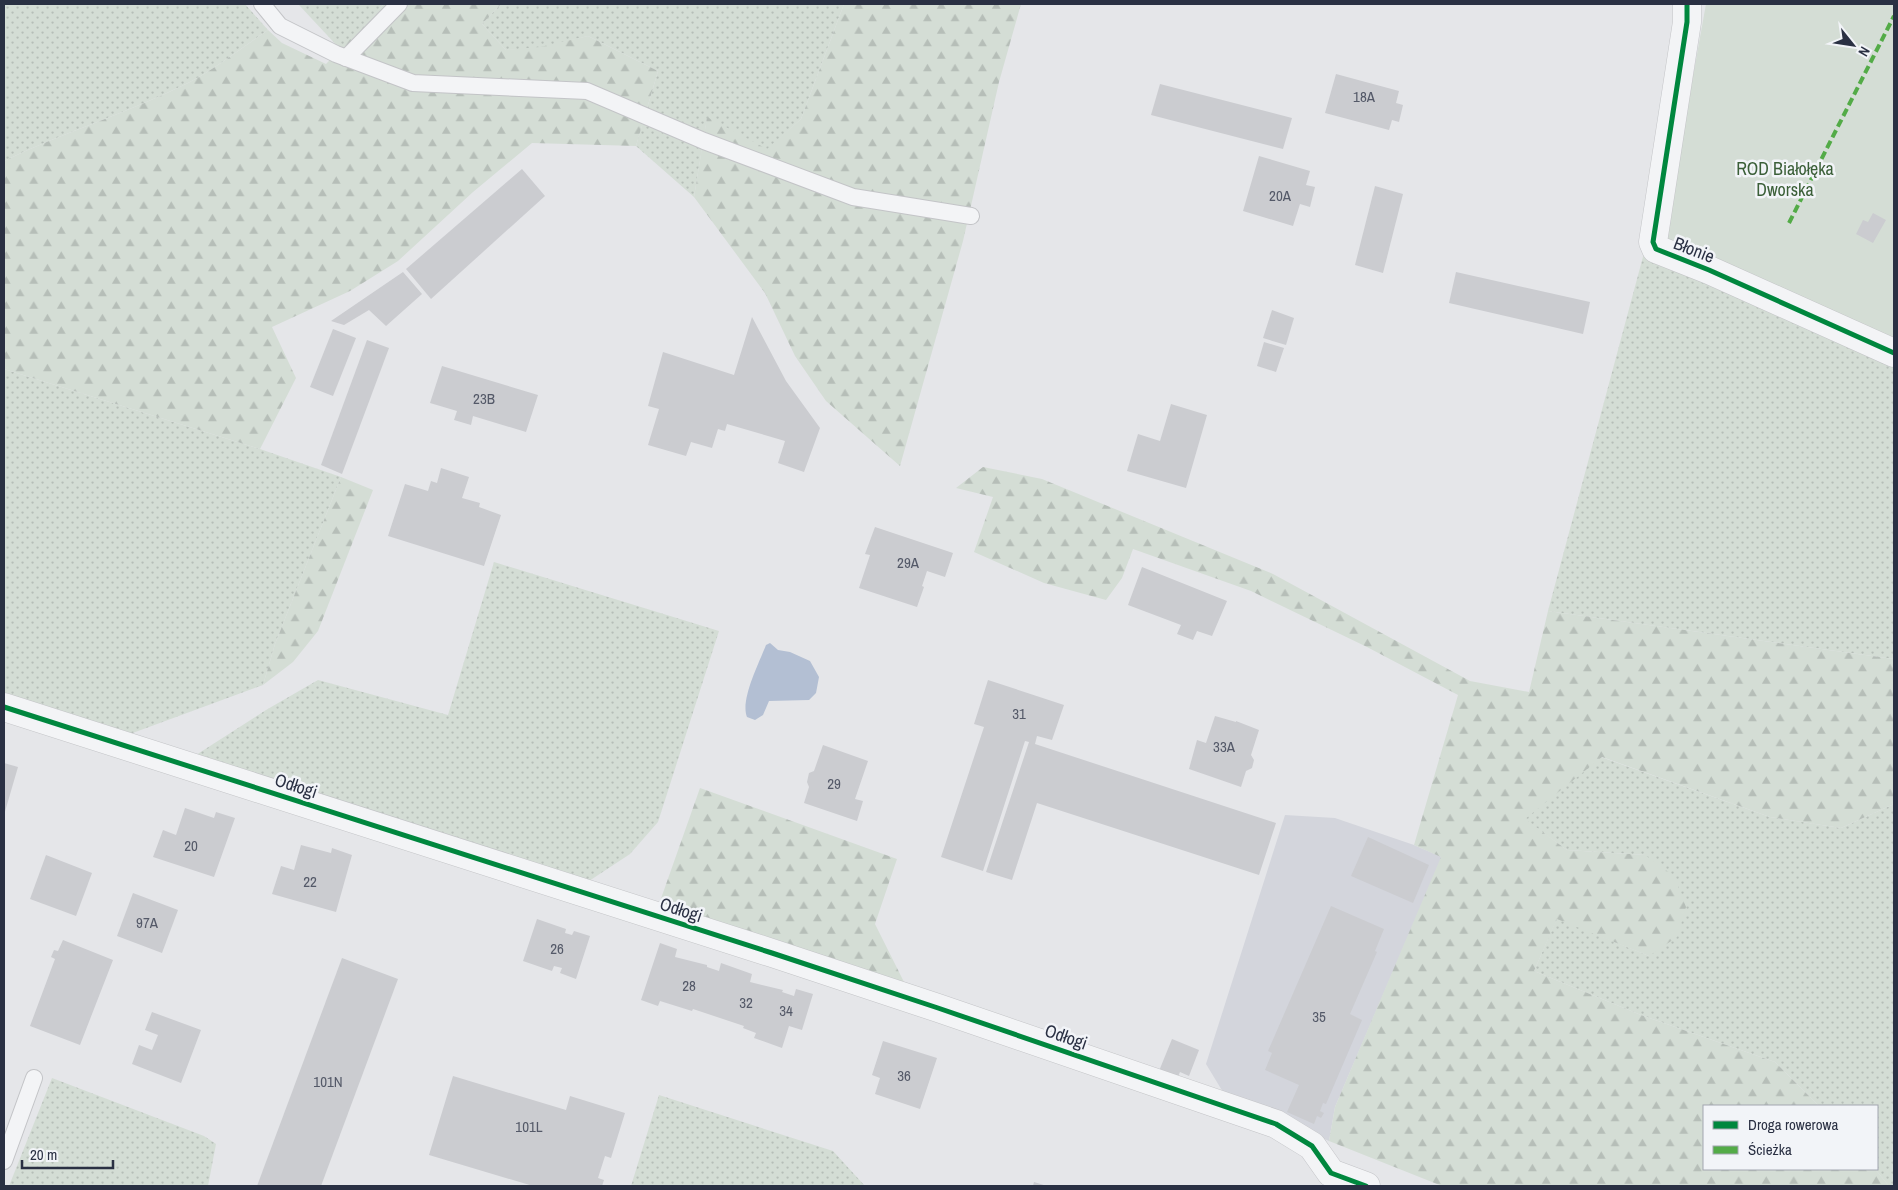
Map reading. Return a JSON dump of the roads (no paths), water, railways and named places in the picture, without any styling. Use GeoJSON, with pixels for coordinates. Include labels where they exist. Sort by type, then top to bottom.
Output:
{"type":"FeatureCollection","features":[{"type":"Feature","properties":{"kind":"street","name":"Błonie"},"geometry":{"type":"LineString","coordinates":[[1687,4],[1687,22],[1653,242],[1656,249],[1894,353]]}},
{"type":"Feature","properties":{"kind":"street","name":"Odłogi"},"geometry":{"type":"LineString","coordinates":[[4,707],[781,956],[1276,1124],[1312,1146],[1329,1180]]}},
{"type":"Feature","properties":{"kind":"street"},"geometry":{"type":"LineString","coordinates":[[1329,1180],[1366,1186]]}},
{"type":"Feature","properties":{"kind":"lane"},"geometry":{"type":"LineString","coordinates":[[262,4],[280,26],[346,58],[413,83],[587,91],[704,140],[853,197],[971,216]]}},
{"type":"Feature","properties":{"kind":"lane"},"geometry":{"type":"LineString","coordinates":[[346,58],[399,4]]}},
{"type":"Feature","properties":{"kind":"lane"},"geometry":{"type":"LineString","coordinates":[[4,1160],[34,1078]]}},
{"type":"Feature","properties":{"kind":"water"},"geometry":{"type":"Polygon","coordinates":[[[770,643],[778,650],[790,652],[810,661],[819,677],[816,693],[809,700],[769,701],[763,715],[755,720],[747,717],[746,701],[755,671],[766,645],[770,643]]]}},
{"type":"Feature","properties":{"kind":"park label","name":"ROD Białołęka Dworska"},"geometry":{"type":"Point","coordinates":[1785,179]}}]}
